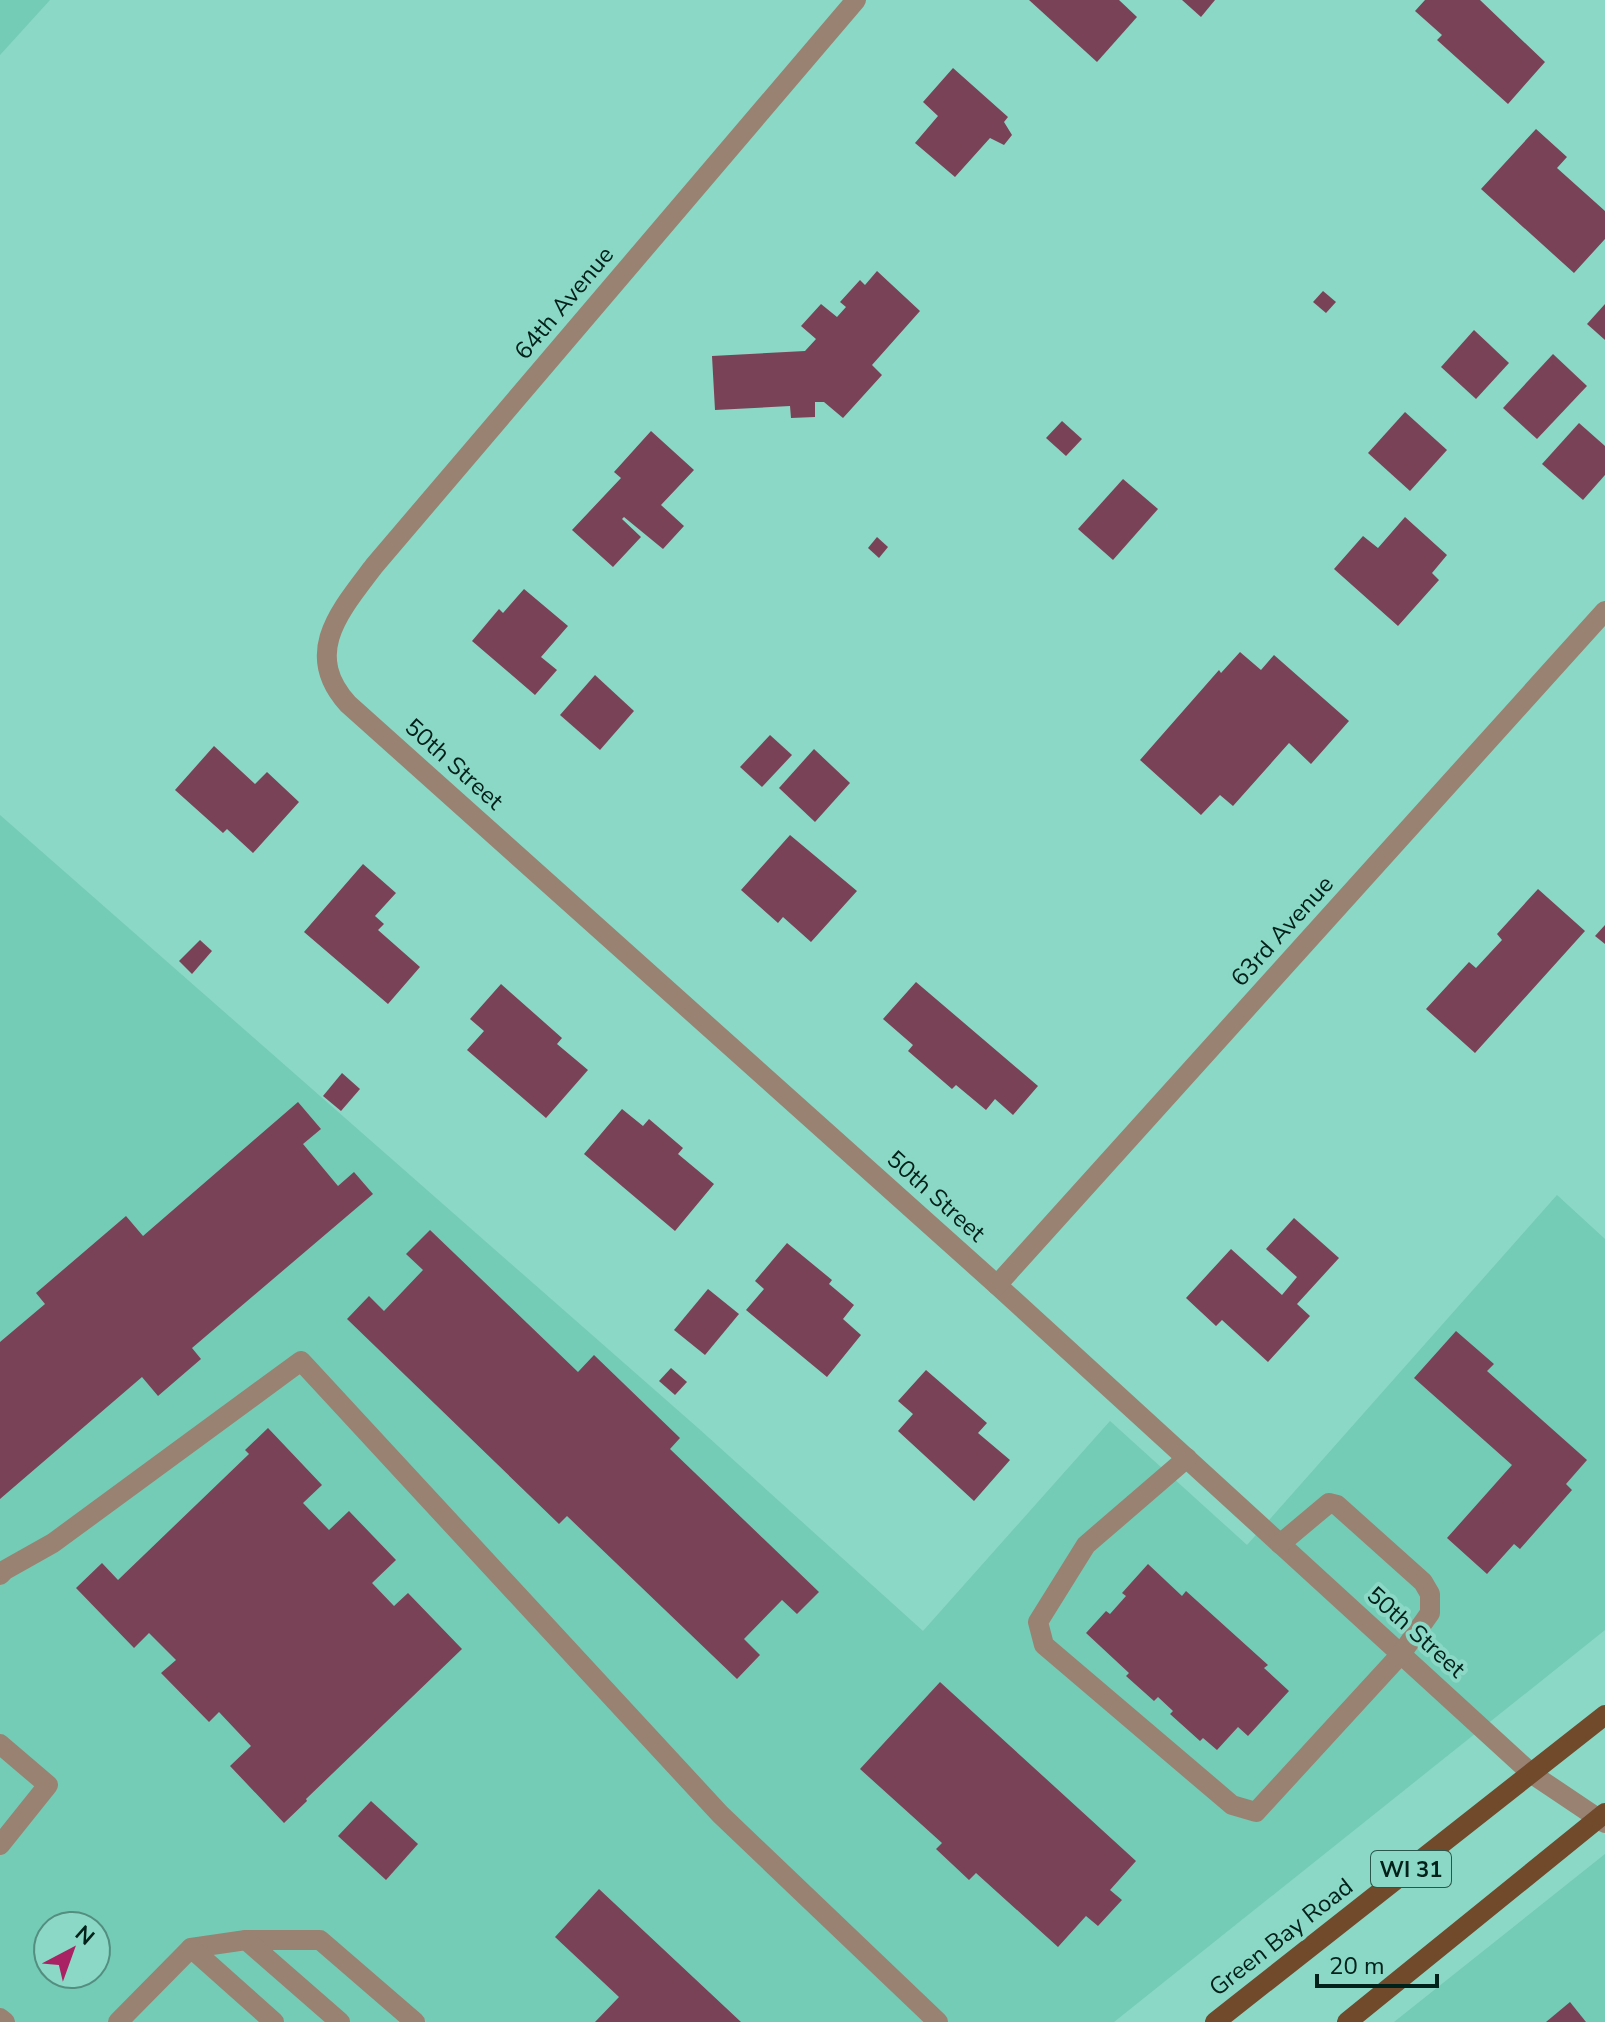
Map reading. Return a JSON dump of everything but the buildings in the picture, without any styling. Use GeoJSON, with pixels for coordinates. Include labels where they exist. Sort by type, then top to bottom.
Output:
{"type":"FeatureCollection","features":[{"type":"Feature","properties":{"kind":"main road","name":"Green Bay Road"},"geometry":{"type":"LineString","coordinates":[[1215,2022],[1605,1715]]}},
{"type":"Feature","properties":{"kind":"main road"},"geometry":{"type":"LineString","coordinates":[[1347,2022],[1603,1818]]}},
{"type":"Feature","properties":{"kind":"street","name":"64th Avenue"},"geometry":{"type":"LineString","coordinates":[[327,648],[343,607],[374,566],[856,0]]}},
{"type":"Feature","properties":{"kind":"street","name":"63rd Avenue"},"geometry":{"type":"LineString","coordinates":[[997,1285],[1605,611]]}},
{"type":"Feature","properties":{"kind":"street","name":"50th Street"},"geometry":{"type":"LineString","coordinates":[[327,648],[327,669],[333,688],[348,704],[997,1285],[1532,1774],[1603,1818]]}},
{"type":"Feature","properties":{"kind":"street"},"geometry":{"type":"LineString","coordinates":[[0,1575],[53,1543],[301,1361],[720,1814],[938,2022]]}},
{"type":"Feature","properties":{"kind":"street"},"geometry":{"type":"LineString","coordinates":[[1187,1458],[1086,1545],[1038,1622],[1044,1645],[1232,1805],[1256,1812],[1401,1654],[1430,1613],[1431,1605],[1430,1594],[1423,1582],[1337,1505],[1329,1503],[1280,1544]]}},
{"type":"Feature","properties":{"kind":"street"},"geometry":{"type":"LineString","coordinates":[[0,1744],[48,1785],[0,1845]]}},
{"type":"Feature","properties":{"kind":"street"},"geometry":{"type":"LineString","coordinates":[[246,1940],[340,2022]]}},
{"type":"Feature","properties":{"kind":"street"},"geometry":{"type":"LineString","coordinates":[[118,2022],[191,1948],[246,1940],[320,1940],[415,2022]]}},
{"type":"Feature","properties":{"kind":"street"},"geometry":{"type":"LineString","coordinates":[[191,1948],[274,2022]]}},
{"type":"Feature","properties":{"kind":"street"},"geometry":{"type":"LineString","coordinates":[[0,2018],[5,2022]]}},
{"type":"Feature","properties":{"kind":"shaded area"},"geometry":{"type":"Polygon","coordinates":[[[0,0],[50,0],[0,55],[0,0]]]}},
{"type":"Feature","properties":{"kind":"shaded area"},"geometry":{"type":"Polygon","coordinates":[[[0,815],[698,1428],[923,1631],[1110,1421],[1247,1545],[1557,1195],[1605,1239],[1605,1630],[1114,2022],[0,2022],[0,815]]]}},
{"type":"Feature","properties":{"kind":"shaded area"},"geometry":{"type":"Polygon","coordinates":[[[1605,1854],[1605,2022],[1394,2022],[1605,1854]]]}}]}
